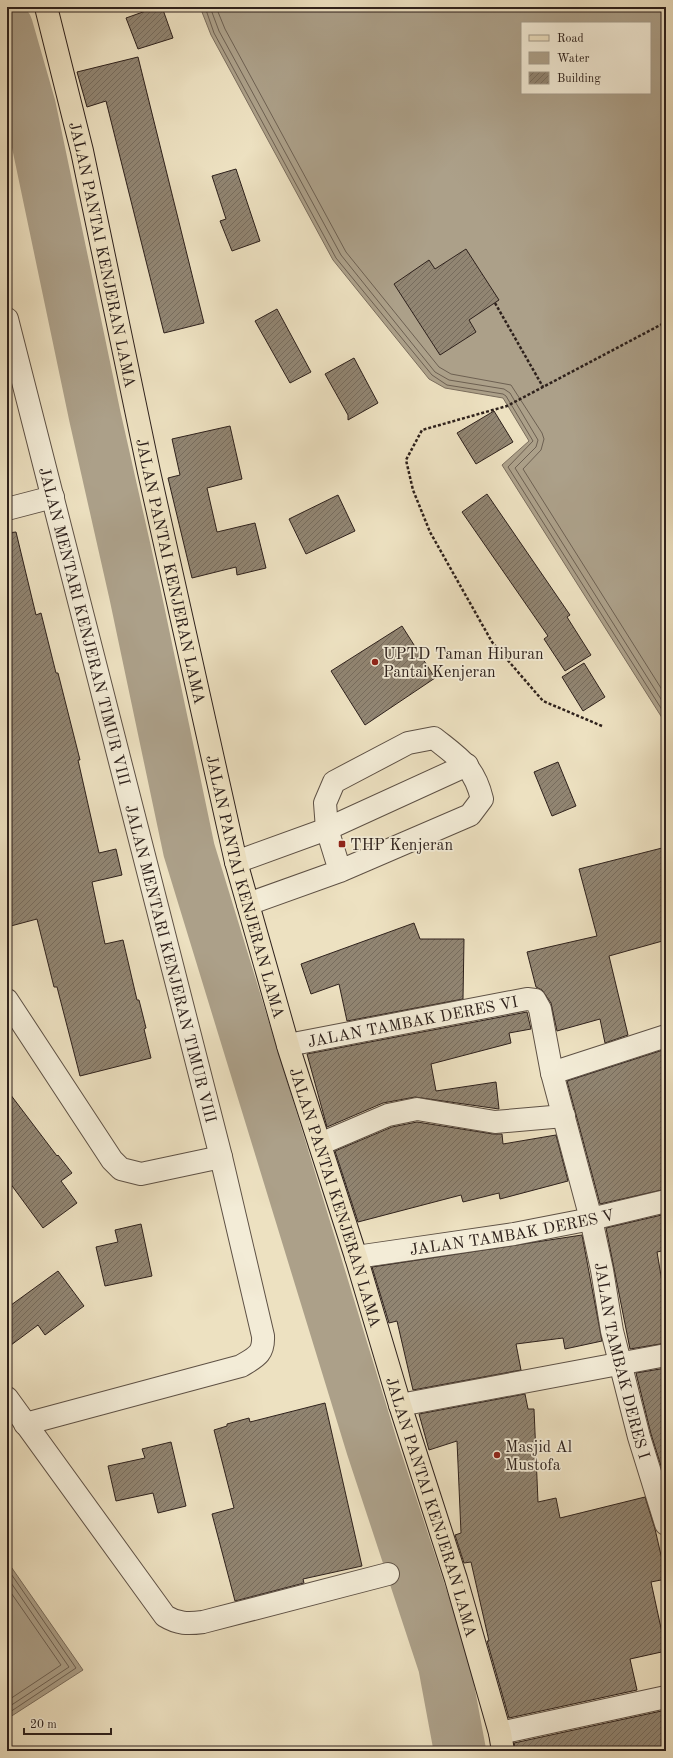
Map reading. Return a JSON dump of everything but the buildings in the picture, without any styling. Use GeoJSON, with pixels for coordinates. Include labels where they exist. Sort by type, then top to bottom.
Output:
{"type":"FeatureCollection","features":[{"type":"Feature","properties":{"kind":"main road","name":"JALAN PANTAI KENJERAN LAMA"},"geometry":{"type":"LineString","coordinates":[[46,7],[82,150],[149,472],[236,862],[288,1045],[356,1257],[400,1405],[456,1580],[502,1742]]}},
{"type":"Feature","properties":{"kind":"street","name":"JALAN MENTARI KENJERAN TIMUR VIII"},"geometry":{"type":"LineString","coordinates":[[8,330],[53,497],[220,1157],[263,1336],[264,1346],[261,1352],[241,1366],[25,1424]]}},
{"type":"Feature","properties":{"kind":"street"},"geometry":{"type":"LineString","coordinates":[[7,509],[53,497]]}},
{"type":"Feature","properties":{"kind":"street"},"geometry":{"type":"LineString","coordinates":[[248,904],[340,871],[470,815],[482,799],[478,784],[468,765],[434,738],[408,743],[334,782],[325,803],[327,829],[340,871]]}},
{"type":"Feature","properties":{"kind":"street"},"geometry":{"type":"LineString","coordinates":[[236,862],[327,829],[468,765]]}},
{"type":"Feature","properties":{"kind":"street","name":"JALAN TAMBAK DERES VI"},"geometry":{"type":"LineString","coordinates":[[288,1045],[472,1008],[527,999],[538,1002]]}},
{"type":"Feature","properties":{"kind":"street"},"geometry":{"type":"LineString","coordinates":[[7,1000],[112,1160],[121,1169],[141,1174],[220,1157]]}},
{"type":"Feature","properties":{"kind":"street","name":"JALAN TAMBAK DERES I"},"geometry":{"type":"LineString","coordinates":[[538,1002],[552,1073],[591,1219],[601,1265],[612,1331],[639,1437],[666,1524]]}},
{"type":"Feature","properties":{"kind":"street"},"geometry":{"type":"LineString","coordinates":[[552,1073],[666,1036]]}},
{"type":"Feature","properties":{"kind":"street"},"geometry":{"type":"LineString","coordinates":[[320,1144],[388,1115],[417,1109],[432,1110],[480,1121],[495,1122],[564,1116]]}},
{"type":"Feature","properties":{"kind":"street","name":"JALAN TAMBAK DERES V"},"geometry":{"type":"LineString","coordinates":[[356,1257],[514,1234],[591,1219],[666,1201]]}},
{"type":"Feature","properties":{"kind":"street"},"geometry":{"type":"LineString","coordinates":[[400,1405],[520,1381],[666,1355]]}},
{"type":"Feature","properties":{"kind":"street"},"geometry":{"type":"LineString","coordinates":[[7,1398],[165,1616],[175,1622],[187,1624],[203,1622],[388,1574]]}},
{"type":"Feature","properties":{"kind":"street"},"geometry":{"type":"LineString","coordinates":[[502,1742],[666,1697]]}},
{"type":"Feature","properties":{"kind":"path"},"geometry":{"type":"LineString","coordinates":[[495,303],[543,387]]}},
{"type":"Feature","properties":{"kind":"path"},"geometry":{"type":"LineString","coordinates":[[602,726],[544,701],[492,642],[430,532],[413,490],[406,460],[422,430],[507,406],[666,322]]}},
{"type":"Feature","properties":{"kind":"water"},"geometry":{"type":"Polygon","coordinates":[[[200,7],[666,7],[666,724],[502,465],[529,441],[503,398],[445,388],[429,379],[333,260],[211,35],[200,7]]]}},
{"type":"Feature","properties":{"kind":"water"},"geometry":{"type":"Polygon","coordinates":[[[7,1561],[83,1670],[7,1719],[7,1561]]]}},
{"type":"Feature","properties":{"kind":"waterway"},"geometry":{"type":"LineString","coordinates":[[7,27],[30,107],[95,417],[135,594],[189,850],[372,1447],[444,1665],[460,1751]]}},
{"type":"Feature","properties":{"kind":"place","name":"UPTD Taman Hiburan Pantai Kenjeran"},"geometry":{"type":"Point","coordinates":[375,662]}},
{"type":"Feature","properties":{"kind":"place","name":"THP Kenjeran"},"geometry":{"type":"Point","coordinates":[342,844]}},
{"type":"Feature","properties":{"kind":"place","name":"Masjid Al Mustofa"},"geometry":{"type":"Point","coordinates":[497,1455]}}]}
